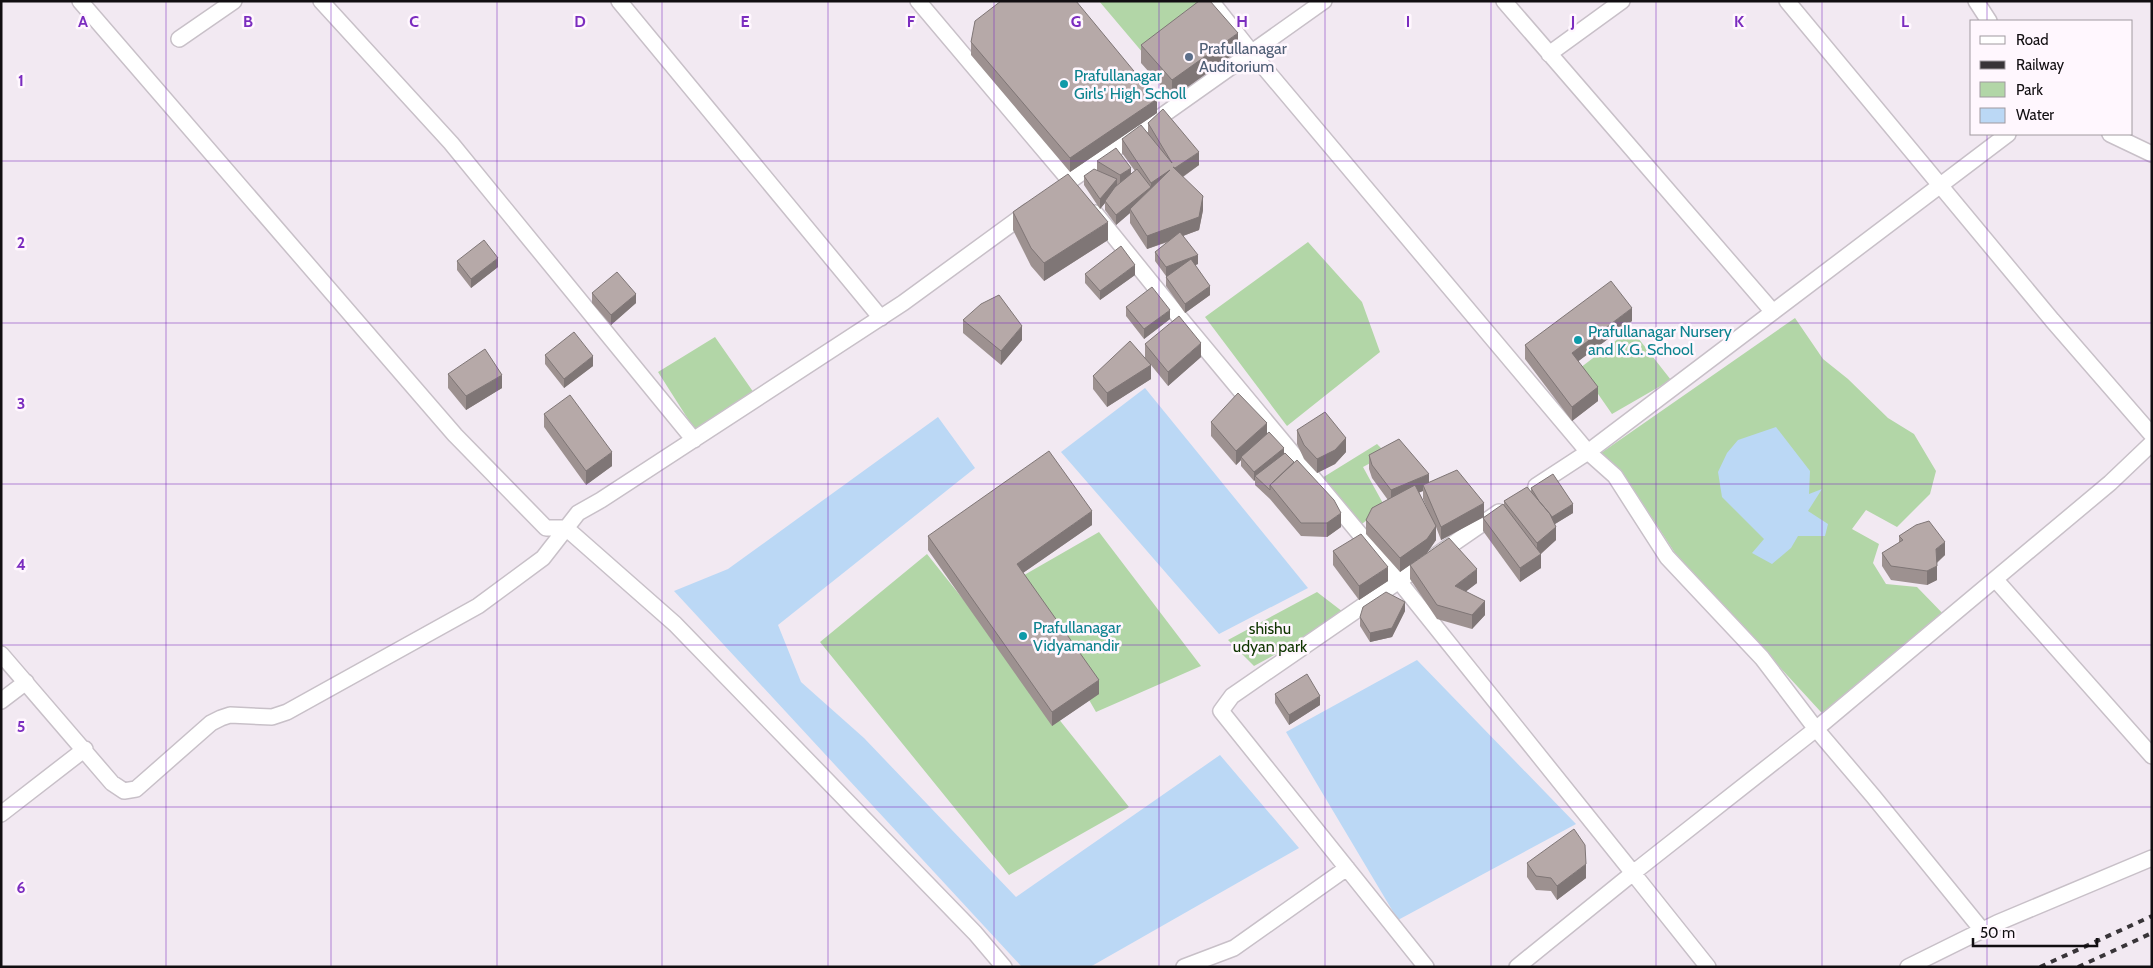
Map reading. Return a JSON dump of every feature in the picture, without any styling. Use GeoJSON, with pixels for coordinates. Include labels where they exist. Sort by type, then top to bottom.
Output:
{"type":"FeatureCollection","features":[{"type":"Feature","properties":{"kind":"street"},"geometry":{"type":"LineString","coordinates":[[80,1],[455,435],[546,528],[566,528],[675,624],[975,933],[1004,967]]}},
{"type":"Feature","properties":{"kind":"street"},"geometry":{"type":"LineString","coordinates":[[179,39],[234,1]]}},
{"type":"Feature","properties":{"kind":"street"},"geometry":{"type":"LineString","coordinates":[[321,1],[451,143],[694,440]]}},
{"type":"Feature","properties":{"kind":"street"},"geometry":{"type":"LineString","coordinates":[[619,1],[881,318]]}},
{"type":"Feature","properties":{"kind":"street"},"geometry":{"type":"LineString","coordinates":[[918,1],[1066,184],[1085,200],[1180,318],[1398,580],[1708,967]]}},
{"type":"Feature","properties":{"kind":"street"},"geometry":{"type":"LineString","coordinates":[[1211,1],[1252,53],[1588,452],[1615,476],[1668,557],[1762,658],[1816,729],[1874,796],[1982,930]]}},
{"type":"Feature","properties":{"kind":"street"},"geometry":{"type":"LineString","coordinates":[[1066,184],[1324,1]]}},
{"type":"Feature","properties":{"kind":"street"},"geometry":{"type":"LineString","coordinates":[[1504,1],[1772,312]]}},
{"type":"Feature","properties":{"kind":"street"},"geometry":{"type":"LineString","coordinates":[[1549,54],[1622,1]]}},
{"type":"Feature","properties":{"kind":"street"},"geometry":{"type":"LineString","coordinates":[[1787,1],[2052,320],[2152,435]]}},
{"type":"Feature","properties":{"kind":"street"},"geometry":{"type":"LineString","coordinates":[[1976,1],[1988,20]]}},
{"type":"Feature","properties":{"kind":"street"},"geometry":{"type":"LineString","coordinates":[[1426,967],[1221,711],[1232,696],[1398,580],[1588,452],[1942,186],[2007,135]]}},
{"type":"Feature","properties":{"kind":"street"},"geometry":{"type":"LineString","coordinates":[[2113,135],[2151,149]]}},
{"type":"Feature","properties":{"kind":"street"},"geometry":{"type":"LineString","coordinates":[[1,654],[85,749],[112,783],[124,791],[136,788],[211,723],[230,715],[272,717],[287,712],[478,606],[543,558],[578,513],[881,318],[1038,204]]}},
{"type":"Feature","properties":{"kind":"street"},"geometry":{"type":"LineString","coordinates":[[1517,967],[1816,729],[2110,483],[2152,443]]}},
{"type":"Feature","properties":{"kind":"street"},"geometry":{"type":"LineString","coordinates":[[1995,579],[2152,756]]}},
{"type":"Feature","properties":{"kind":"street"},"geometry":{"type":"LineString","coordinates":[[1,701],[26,682]]}},
{"type":"Feature","properties":{"kind":"street"},"geometry":{"type":"LineString","coordinates":[[1,814],[85,749]]}},
{"type":"Feature","properties":{"kind":"street"},"geometry":{"type":"LineString","coordinates":[[1908,967],[1982,930],[2152,858]]}},
{"type":"Feature","properties":{"kind":"street"},"geometry":{"type":"LineString","coordinates":[[1184,967],[1234,948],[1347,868]]}},
{"type":"Feature","properties":{"kind":"green space"},"geometry":{"type":"Polygon","coordinates":[[[1099,1],[1201,1],[1143,53],[1099,1]]]}},
{"type":"Feature","properties":{"kind":"green space"},"geometry":{"type":"Polygon","coordinates":[[[1308,242],[1362,302],[1380,352],[1287,426],[1205,317],[1308,242]]]}},
{"type":"Feature","properties":{"kind":"green space"},"geometry":{"type":"Polygon","coordinates":[[[1795,318],[1823,359],[1848,379],[1888,418],[1914,434],[1936,471],[1930,494],[1897,527],[1866,510],[1852,529],[1879,544],[1873,563],[1886,584],[1917,587],[1951,622],[1831,723],[1675,553],[1626,478],[1601,453],[1795,318]]]}},
{"type":"Feature","properties":{"kind":"green space"},"geometry":{"type":"Polygon","coordinates":[[[1631,329],[1671,380],[1612,414],[1580,368],[1631,329]]]}},
{"type":"Feature","properties":{"kind":"green space"},"geometry":{"type":"Polygon","coordinates":[[[715,337],[754,393],[695,430],[658,372],[715,337]]]}},
{"type":"Feature","properties":{"kind":"green space"},"geometry":{"type":"Polygon","coordinates":[[[1377,444],[1387,454],[1363,467],[1385,507],[1359,526],[1322,478],[1377,444]]]}},
{"type":"Feature","properties":{"kind":"green space"},"geometry":{"type":"Polygon","coordinates":[[[1099,532],[1201,666],[1096,712],[1019,578],[1099,532]]]}},
{"type":"Feature","properties":{"kind":"green space"},"geometry":{"type":"Polygon","coordinates":[[[927,554],[1129,807],[1009,875],[820,642],[927,554]]]}},
{"type":"Feature","properties":{"kind":"green space","name":"shishu udyan park"},"geometry":{"type":"Polygon","coordinates":[[[1317,592],[1347,615],[1254,666],[1228,640],[1317,592]]]}},
{"type":"Feature","properties":{"kind":"water"},"geometry":{"type":"Polygon","coordinates":[[[1145,388],[1308,588],[1219,634],[1061,452],[1145,388]]]}},
{"type":"Feature","properties":{"kind":"water"},"geometry":{"type":"Polygon","coordinates":[[[938,417],[975,468],[778,625],[801,682],[864,738],[1016,897],[1220,755],[1299,848],[1090,967],[1022,967],[674,591],[728,569],[938,417]]]}},
{"type":"Feature","properties":{"kind":"water"},"geometry":{"type":"Polygon","coordinates":[[[1776,427],[1810,471],[1809,494],[1822,489],[1808,511],[1828,524],[1825,536],[1798,536],[1791,548],[1772,564],[1752,553],[1764,539],[1722,497],[1718,472],[1727,453],[1738,440],[1776,427]]]}},
{"type":"Feature","properties":{"kind":"water"},"geometry":{"type":"Polygon","coordinates":[[[1417,660],[1576,824],[1398,920],[1286,732],[1417,660]]]}},
{"type":"Feature","properties":{"kind":"building","name":"Prafullanagar Girls' High Scholl"},"geometry":{"type":"Polygon","coordinates":[[[1001,1],[1076,1],[1157,99],[1070,158],[971,42],[975,21],[1001,1]]]}},
{"type":"Feature","properties":{"kind":"building"},"geometry":{"type":"Polygon","coordinates":[[[1199,1],[1210,1],[1238,33],[1172,80],[1141,45],[1199,1]]]}},
{"type":"Feature","properties":{"kind":"building"},"geometry":{"type":"Polygon","coordinates":[[[1163,109],[1199,152],[1175,168],[1173,167],[1203,196],[1199,217],[1147,236],[1130,209],[1170,170],[1151,183],[1122,139],[1141,125],[1172,163],[1148,123],[1163,109]]]}},
{"type":"Feature","properties":{"kind":"building"},"geometry":{"type":"Polygon","coordinates":[[[1116,148],[1131,168],[1120,175],[1097,161],[1116,148]]]}},
{"type":"Feature","properties":{"kind":"building"},"geometry":{"type":"Polygon","coordinates":[[[1094,169],[1117,179],[1100,199],[1084,176],[1094,169]]]}},
{"type":"Feature","properties":{"kind":"building"},"geometry":{"type":"Polygon","coordinates":[[[1137,169],[1151,187],[1116,215],[1105,201],[1115,187],[1137,169]]]}},
{"type":"Feature","properties":{"kind":"building"},"geometry":{"type":"Polygon","coordinates":[[[1068,174],[1108,222],[1044,263],[1031,248],[1013,212],[1068,174]]]}},
{"type":"Feature","properties":{"kind":"building"},"geometry":{"type":"Polygon","coordinates":[[[1180,232],[1198,255],[1166,267],[1155,252],[1180,232]]]}},
{"type":"Feature","properties":{"kind":"building"},"geometry":{"type":"Polygon","coordinates":[[[484,240],[498,258],[471,279],[457,261],[484,240]]]}},
{"type":"Feature","properties":{"kind":"building"},"geometry":{"type":"Polygon","coordinates":[[[1121,246],[1135,265],[1100,291],[1085,274],[1121,246]]]}},
{"type":"Feature","properties":{"kind":"building"},"geometry":{"type":"Polygon","coordinates":[[[1191,259],[1210,286],[1185,304],[1166,277],[1191,259]]]}},
{"type":"Feature","properties":{"kind":"building"},"geometry":{"type":"Polygon","coordinates":[[[617,272],[636,294],[611,315],[592,293],[617,272]]]}},
{"type":"Feature","properties":{"kind":"building","name":"Prafullanagar Nursery and K.G. School"},"geometry":{"type":"Polygon","coordinates":[[[1611,281],[1632,308],[1572,353],[1598,387],[1572,407],[1525,345],[1611,281]]]}},
{"type":"Feature","properties":{"kind":"building"},"geometry":{"type":"Polygon","coordinates":[[[1152,287],[1170,310],[1144,329],[1126,307],[1152,287]]]}},
{"type":"Feature","properties":{"kind":"building"},"geometry":{"type":"Polygon","coordinates":[[[999,295],[1022,326],[1001,351],[963,320],[981,304],[999,295]]]}},
{"type":"Feature","properties":{"kind":"building"},"geometry":{"type":"Polygon","coordinates":[[[1179,316],[1201,343],[1168,372],[1145,344],[1179,316]]]}},
{"type":"Feature","properties":{"kind":"building"},"geometry":{"type":"Polygon","coordinates":[[[574,332],[593,356],[564,379],[545,355],[574,332]]]}},
{"type":"Feature","properties":{"kind":"building"},"geometry":{"type":"Polygon","coordinates":[[[1130,341],[1151,365],[1107,393],[1093,376],[1130,341]]]}},
{"type":"Feature","properties":{"kind":"building"},"geometry":{"type":"Polygon","coordinates":[[[485,349],[502,375],[466,396],[448,374],[485,349]]]}},
{"type":"Feature","properties":{"kind":"building"},"geometry":{"type":"Polygon","coordinates":[[[1238,393],[1267,423],[1236,451],[1211,422],[1238,393]]]}},
{"type":"Feature","properties":{"kind":"building"},"geometry":{"type":"Polygon","coordinates":[[[570,395],[612,452],[586,471],[544,414],[570,395]]]}},
{"type":"Feature","properties":{"kind":"building"},"geometry":{"type":"Polygon","coordinates":[[[1325,412],[1346,438],[1335,450],[1317,459],[1304,445],[1297,430],[1325,412]]]}},
{"type":"Feature","properties":{"kind":"building"},"geometry":{"type":"Polygon","coordinates":[[[1269,432],[1284,448],[1254,472],[1241,457],[1269,432]]]}},
{"type":"Feature","properties":{"kind":"building"},"geometry":{"type":"Polygon","coordinates":[[[1399,439],[1429,474],[1391,490],[1372,465],[1369,455],[1399,439]]]}},
{"type":"Feature","properties":{"kind":"building","name":"Prafullanagar Vidyamandir"},"geometry":{"type":"Polygon","coordinates":[[[1049,451],[1092,511],[1017,564],[1099,680],[1052,712],[928,536],[1049,451]]]}},
{"type":"Feature","properties":{"kind":"building"},"geometry":{"type":"Polygon","coordinates":[[[1285,453],[1294,462],[1270,485],[1270,490],[1255,476],[1285,453]]]}},
{"type":"Feature","properties":{"kind":"building"},"geometry":{"type":"Polygon","coordinates":[[[1297,460],[1334,500],[1341,513],[1327,523],[1301,523],[1270,485],[1297,460]]]}},
{"type":"Feature","properties":{"kind":"building"},"geometry":{"type":"Polygon","coordinates":[[[1457,470],[1484,503],[1441,527],[1423,485],[1457,470]]]}},
{"type":"Feature","properties":{"kind":"building"},"geometry":{"type":"Polygon","coordinates":[[[1553,474],[1573,504],[1552,517],[1531,488],[1553,474]]]}},
{"type":"Feature","properties":{"kind":"building"},"geometry":{"type":"Polygon","coordinates":[[[1415,485],[1436,526],[1427,539],[1400,558],[1366,520],[1372,508],[1415,485]]]}},
{"type":"Feature","properties":{"kind":"building"},"geometry":{"type":"Polygon","coordinates":[[[1527,487],[1550,514],[1556,527],[1537,543],[1504,501],[1527,487]]]}},
{"type":"Feature","properties":{"kind":"building"},"geometry":{"type":"Polygon","coordinates":[[[1503,504],[1541,554],[1520,568],[1483,518],[1503,504]]]}},
{"type":"Feature","properties":{"kind":"building"},"geometry":{"type":"Polygon","coordinates":[[[1929,521],[1945,542],[1936,549],[1937,566],[1927,571],[1891,566],[1882,553],[1903,540],[1899,536],[1916,525],[1929,521]]]}},
{"type":"Feature","properties":{"kind":"building"},"geometry":{"type":"Polygon","coordinates":[[[1361,534],[1388,567],[1359,586],[1333,551],[1361,534]]]}},
{"type":"Feature","properties":{"kind":"building"},"geometry":{"type":"Polygon","coordinates":[[[1449,538],[1477,569],[1455,586],[1485,601],[1472,615],[1437,605],[1410,565],[1449,538]]]}},
{"type":"Feature","properties":{"kind":"building"},"geometry":{"type":"Polygon","coordinates":[[[1386,592],[1405,602],[1392,628],[1370,633],[1360,617],[1363,607],[1386,592]]]}},
{"type":"Feature","properties":{"kind":"building"},"geometry":{"type":"Polygon","coordinates":[[[1307,674],[1320,696],[1289,715],[1275,694],[1307,674]]]}},
{"type":"Feature","properties":{"kind":"building"},"geometry":{"type":"Polygon","coordinates":[[[1574,829],[1585,845],[1586,864],[1557,886],[1551,878],[1536,876],[1527,863],[1574,829]]]}},
{"type":"Feature","properties":{"kind":"railway"},"geometry":{"type":"LineString","coordinates":[[2040,967],[2152,916]]}},
{"type":"Feature","properties":{"kind":"railway"},"geometry":{"type":"LineString","coordinates":[[2078,967],[2152,933]]}},
{"type":"Feature","properties":{"kind":"place","name":"Prafullanagar Auditorium"},"geometry":{"type":"Point","coordinates":[1189,57]}},
{"type":"Feature","properties":{"kind":"place","name":"Prafullanagar Girls' High Scholl"},"geometry":{"type":"Point","coordinates":[1064,84]}},
{"type":"Feature","properties":{"kind":"place","name":"Prafullanagar Nursery and K.G. School"},"geometry":{"type":"Point","coordinates":[1578,340]}},
{"type":"Feature","properties":{"kind":"place","name":"Prafullanagar Vidyamandir"},"geometry":{"type":"Point","coordinates":[1023,636]}}]}
